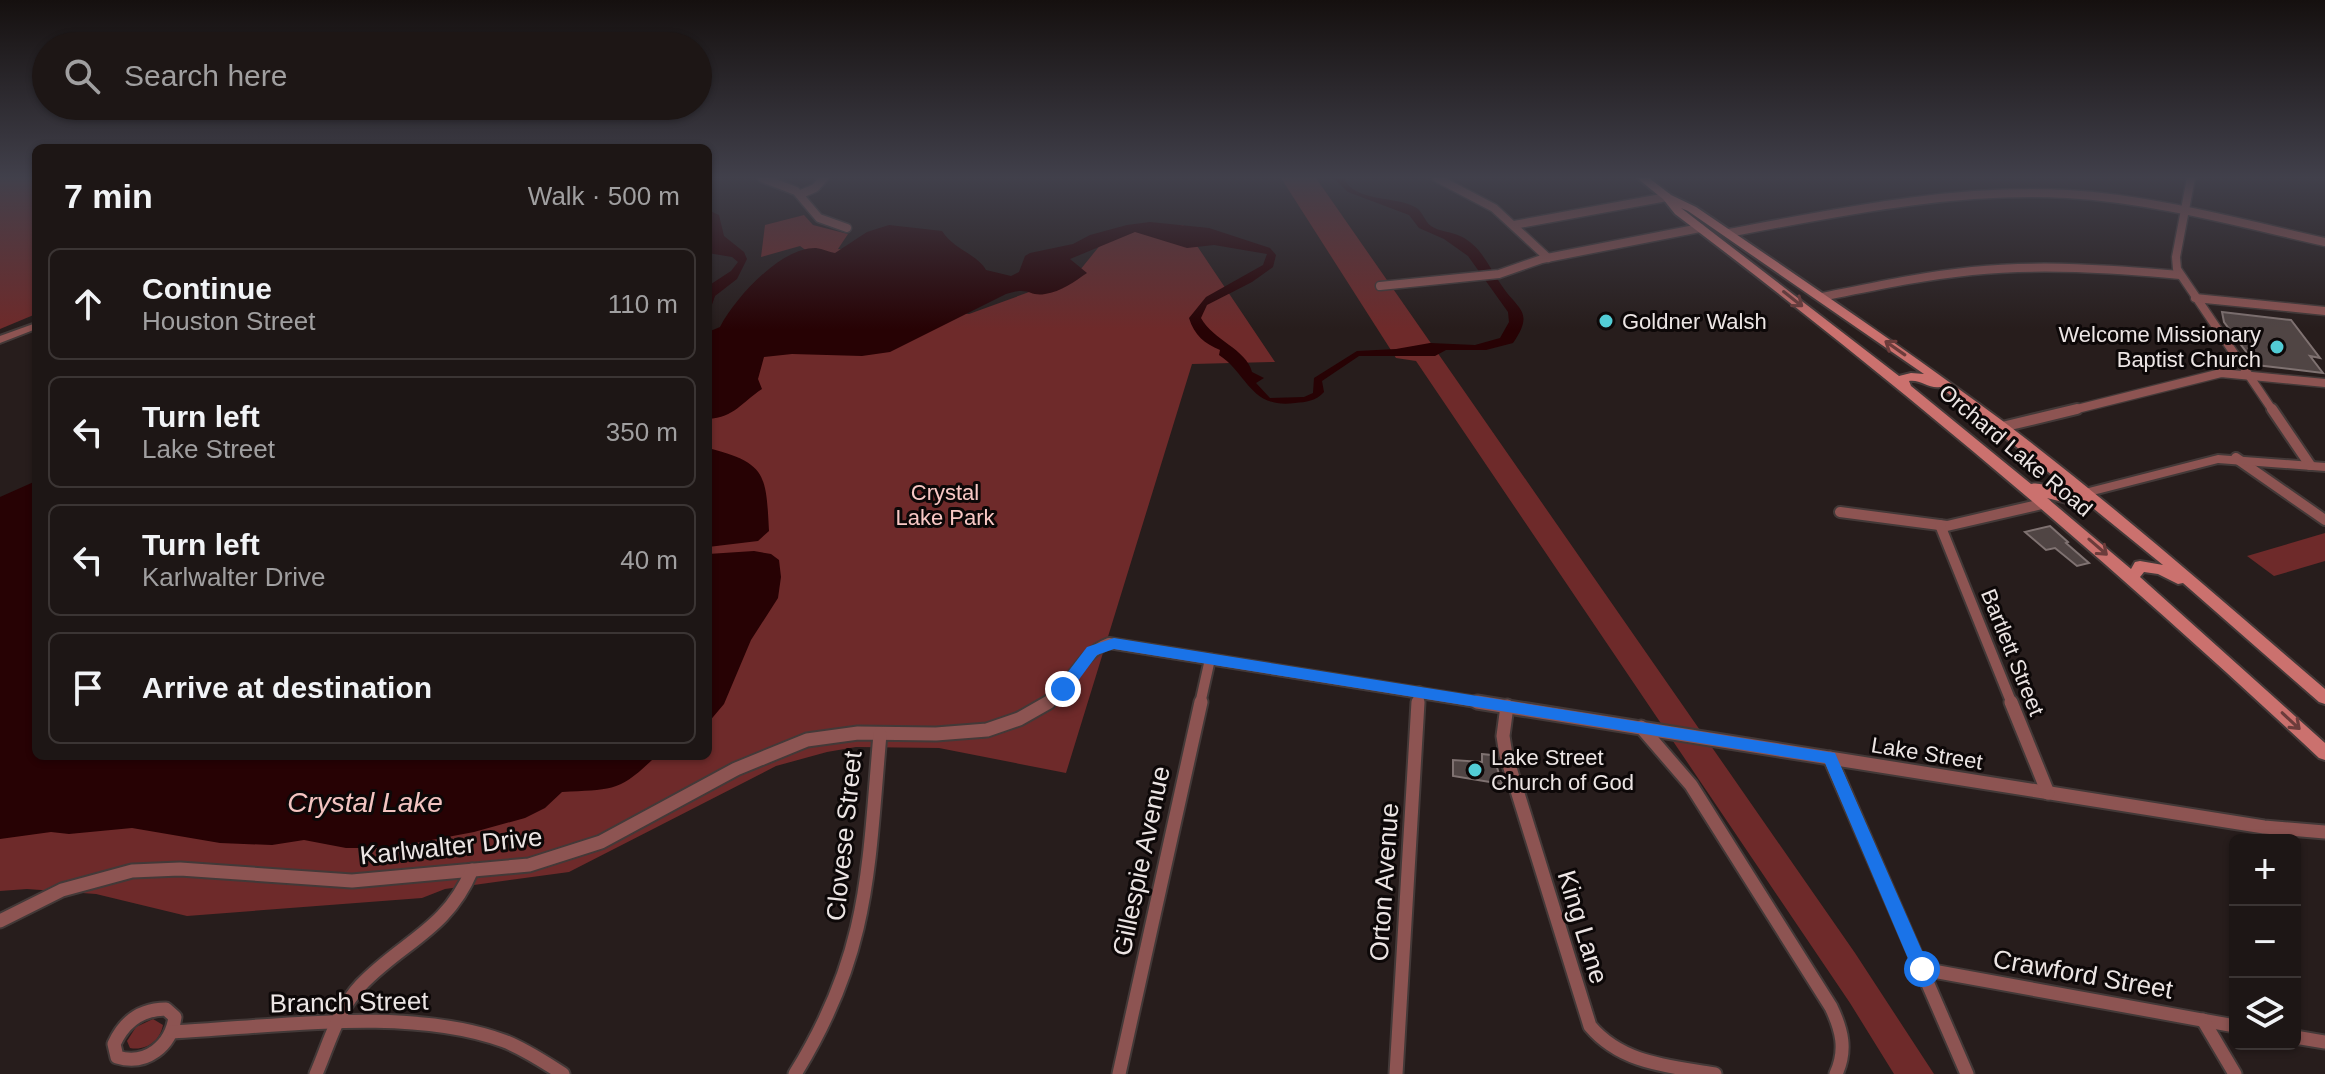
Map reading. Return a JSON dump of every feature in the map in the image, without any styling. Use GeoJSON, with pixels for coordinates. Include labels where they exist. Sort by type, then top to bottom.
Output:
{"type":"FeatureCollection","features":[{"type":"Feature","properties":{"kind":"main road","name":"Orchard Lake Road"},"geometry":{"type":"LineString","coordinates":[[1700,228],[1906,388],[2046,503],[2133,577],[2325,753]]}},
{"type":"Feature","properties":{"kind":"main road","name":"Orchard Lake Road"},"geometry":{"type":"LineString","coordinates":[[1721,228],[2002,427],[2085,493],[2324,698]]}},
{"type":"Feature","properties":{"kind":"main road"},"geometry":{"type":"LineString","coordinates":[[1765,276],[1787,273]]}},
{"type":"Feature","properties":{"kind":"main road"},"geometry":{"type":"LineString","coordinates":[[1906,388],[1902,379],[1907,376],[1932,382],[1987,423],[2002,427]]}},
{"type":"Feature","properties":{"kind":"main road"},"geometry":{"type":"LineString","coordinates":[[1930,408],[1945,414],[2043,490],[2071,498],[2085,493]]}},
{"type":"Feature","properties":{"kind":"main road"},"geometry":{"type":"LineString","coordinates":[[2133,577],[2140,566],[2162,570],[2176,577],[2296,683],[2324,698]]}},
{"type":"Feature","properties":{"kind":"street"},"geometry":{"type":"LineString","coordinates":[[1517,228],[1548,258]]}},
{"type":"Feature","properties":{"kind":"street"},"geometry":{"type":"LineString","coordinates":[[1380,286],[1499,274],[1548,258],[1699,228]]}},
{"type":"Feature","properties":{"kind":"street"},"geometry":{"type":"LineString","coordinates":[[1728,233],[1754,228]]}},
{"type":"Feature","properties":{"kind":"street"},"geometry":{"type":"LineString","coordinates":[[2183,228],[2176,257],[2180,275],[2310,465]]}},
{"type":"Feature","properties":{"kind":"street"},"geometry":{"type":"LineString","coordinates":[[2263,228],[2325,242]]}},
{"type":"Feature","properties":{"kind":"street"},"geometry":{"type":"LineString","coordinates":[[1822,297],[1919,277],[1996,269],[2069,268],[2180,275]]}},
{"type":"Feature","properties":{"kind":"street"},"geometry":{"type":"LineString","coordinates":[[2195,298],[2325,311]]}},
{"type":"Feature","properties":{"kind":"street"},"geometry":{"type":"LineString","coordinates":[[0,340],[32,328]]}},
{"type":"Feature","properties":{"kind":"street"},"geometry":{"type":"LineString","coordinates":[[2002,427],[2221,373],[2325,383]]}},
{"type":"Feature","properties":{"kind":"street"},"geometry":{"type":"LineString","coordinates":[[2236,458],[2325,520]]}},
{"type":"Feature","properties":{"kind":"street"},"geometry":{"type":"LineString","coordinates":[[2085,493],[2198,462],[2236,458],[2325,467]]}},
{"type":"Feature","properties":{"kind":"street"},"geometry":{"type":"LineString","coordinates":[[1840,512],[1940,525],[1959,524],[2046,503]]}},
{"type":"Feature","properties":{"kind":"street","name":"Bartlett Street"},"geometry":{"type":"LineString","coordinates":[[1940,525],[2048,793]]}},
{"type":"Feature","properties":{"kind":"street","name":"Lake Street"},"geometry":{"type":"LineString","coordinates":[[1098,647],[1114,643],[2264,827],[2325,832]]}},
{"type":"Feature","properties":{"kind":"street","name":"Karlwalter Drive"},"geometry":{"type":"LineString","coordinates":[[0,921],[71,887],[140,870],[180,869],[339,881],[543,862],[580,851],[801,742],[843,733],[952,735],[1008,724],[1054,698],[1098,647]]}},
{"type":"Feature","properties":{"kind":"street","name":"Gillespie Avenue"},"geometry":{"type":"LineString","coordinates":[[1119,1074],[1210,659]]}},
{"type":"Feature","properties":{"kind":"street","name":"Orton Avenue"},"geometry":{"type":"LineString","coordinates":[[1396,1074],[1419,692]]}},
{"type":"Feature","properties":{"kind":"street","name":"King Lane"},"geometry":{"type":"LineString","coordinates":[[1507,706],[1503,736],[1506,755],[1590,1026],[1601,1040],[1627,1055],[1715,1074]]}},
{"type":"Feature","properties":{"kind":"street"},"geometry":{"type":"LineString","coordinates":[[1641,727],[1691,785],[1831,1007],[1844,1041],[1843,1057],[1836,1074]]}},
{"type":"Feature","properties":{"kind":"street","name":"Clovese Street"},"geometry":{"type":"LineString","coordinates":[[795,1074],[832,1006],[860,926],[868,880],[880,734]]}},
{"type":"Feature","properties":{"kind":"street"},"geometry":{"type":"LineString","coordinates":[[1830,758],[1967,1074]]}},
{"type":"Feature","properties":{"kind":"street"},"geometry":{"type":"LineString","coordinates":[[316,1074],[348,1002],[365,981],[453,910],[464,893],[472,870]]}},
{"type":"Feature","properties":{"kind":"street","name":"Crawford Street"},"geometry":{"type":"LineString","coordinates":[[1922,969],[2229,1025]]}},
{"type":"Feature","properties":{"kind":"street"},"geometry":{"type":"LineString","coordinates":[[2203,1020],[2235,1074]]}},
{"type":"Feature","properties":{"kind":"street","name":"Branch Street"},"geometry":{"type":"LineString","coordinates":[[173,1032],[405,1021],[467,1028],[502,1038],[537,1055],[563,1074]]}},
{"type":"Feature","properties":{"kind":"street"},"geometry":{"type":"LineString","coordinates":[[2301,1038],[2325,1042]]}},
{"type":"Feature","properties":{"kind":"green space"},"geometry":{"type":"Polygon","coordinates":[[[0,228],[32,228],[32,316],[0,329],[0,228]]]}},
{"type":"Feature","properties":{"kind":"green space","name":"Crystal Lake Park"},"geometry":{"type":"Polygon","coordinates":[[[765,228],[825,228],[848,234],[838,249],[912,258],[885,304],[969,314],[1076,275],[1110,233],[1185,228],[1275,362],[1192,364],[1066,773],[939,748],[856,747],[827,752],[776,766],[569,872],[445,889],[422,898],[187,916],[96,894],[27,889],[0,891],[0,826],[607,760],[712,760],[712,401],[826,265],[800,246],[761,257],[765,228]]]}},
{"type":"Feature","properties":{"kind":"green space"},"geometry":{"type":"Polygon","coordinates":[[[1313,228],[1351,228],[1855,953],[1934,1074],[1894,1074],[1850,1003],[1416,361],[1396,358],[1313,228]]]}},
{"type":"Feature","properties":{"kind":"green space"},"geometry":{"type":"Polygon","coordinates":[[[2325,533],[2325,561],[2274,576],[2247,556],[2325,533]]]}},
{"type":"Feature","properties":{"kind":"green space"},"geometry":{"type":"Polygon","coordinates":[[[153,1019],[163,1025],[155,1040],[141,1048],[130,1048],[127,1041],[136,1027],[153,1019]]]}},
{"type":"Feature","properties":{"kind":"water"},"geometry":{"type":"Polygon","coordinates":[[[712,228],[722,228],[724,236],[744,252],[747,259],[737,279],[715,296],[712,305],[712,283],[731,271],[738,262],[732,257],[712,254],[712,228]]]}},
{"type":"Feature","properties":{"kind":"water"},"geometry":{"type":"Polygon","coordinates":[[[879,228],[942,231],[986,270],[1011,276],[1019,272],[1025,256],[1030,253],[1073,244],[1090,235],[1115,228],[1209,228],[1270,248],[1276,255],[1273,267],[1252,282],[1207,305],[1201,318],[1206,326],[1243,357],[1252,372],[1264,378],[1256,383],[1270,398],[1304,397],[1313,393],[1314,378],[1357,351],[1430,343],[1475,345],[1500,338],[1509,322],[1508,312],[1468,256],[1444,239],[1419,228],[1436,228],[1460,236],[1468,240],[1484,258],[1522,312],[1523,324],[1513,343],[1486,350],[1446,350],[1435,356],[1359,356],[1322,381],[1324,392],[1314,399],[1295,403],[1268,401],[1219,355],[1220,350],[1201,338],[1189,318],[1206,297],[1263,265],[1267,254],[1214,245],[1187,248],[1135,232],[1070,259],[1087,273],[1062,289],[1040,295],[1020,291],[1006,294],[890,352],[862,356],[792,354],[764,357],[758,379],[762,389],[731,412],[712,419],[712,330],[720,327],[736,302],[760,276],[788,256],[816,248],[835,253],[867,232],[879,228]]]}},
{"type":"Feature","properties":{"kind":"water"},"geometry":{"type":"Polygon","coordinates":[[[712,449],[742,459],[759,473],[764,483],[769,531],[758,541],[712,547],[712,449]]]}},
{"type":"Feature","properties":{"kind":"water","name":"Crystal Lake"},"geometry":{"type":"Polygon","coordinates":[[[32,483],[32,760],[652,760],[623,783],[604,789],[562,792],[545,808],[525,818],[474,832],[389,848],[346,848],[304,840],[272,845],[220,843],[132,828],[69,834],[51,832],[0,839],[0,497],[32,483]]]}},
{"type":"Feature","properties":{"kind":"water"},"geometry":{"type":"Polygon","coordinates":[[[754,551],[771,554],[779,560],[781,577],[778,598],[751,640],[724,704],[712,718],[712,554],[754,551]]]}},
{"type":"Feature","properties":{"kind":"building","name":"Welcome Missionary Baptist Church"},"geometry":{"type":"Polygon","coordinates":[[[2222,312],[2291,320],[2320,358],[2310,356],[2323,373],[2256,365],[2224,322],[2222,312]]]}},
{"type":"Feature","properties":{"kind":"building"},"geometry":{"type":"Polygon","coordinates":[[[2050,526],[2089,563],[2077,566],[2055,548],[2046,550],[2025,532],[2050,526]]]}},
{"type":"Feature","properties":{"kind":"building","name":"Lake Street Church of God"},"geometry":{"type":"Polygon","coordinates":[[[1482,754],[1491,755],[1491,763],[1496,764],[1502,784],[1453,776],[1453,760],[1482,762],[1482,754]]]}},
{"type":"Feature","properties":{"kind":"place","name":"Goldner Walsh"},"geometry":{"type":"Point","coordinates":[1606,321]}},
{"type":"Feature","properties":{"kind":"place","name":"Welcome Missionary Baptist Church"},"geometry":{"type":"Point","coordinates":[2277,347]}},
{"type":"Feature","properties":{"kind":"place","name":"Lake Street Church of God"},"geometry":{"type":"Point","coordinates":[1475,770]}},
{"type":"Feature","properties":{"kind":"route"},"geometry":{"type":"LineString","coordinates":[[1063,689],[1092,651],[1104,644],[1114,643],[1830,758],[1922,969]]}}]}
